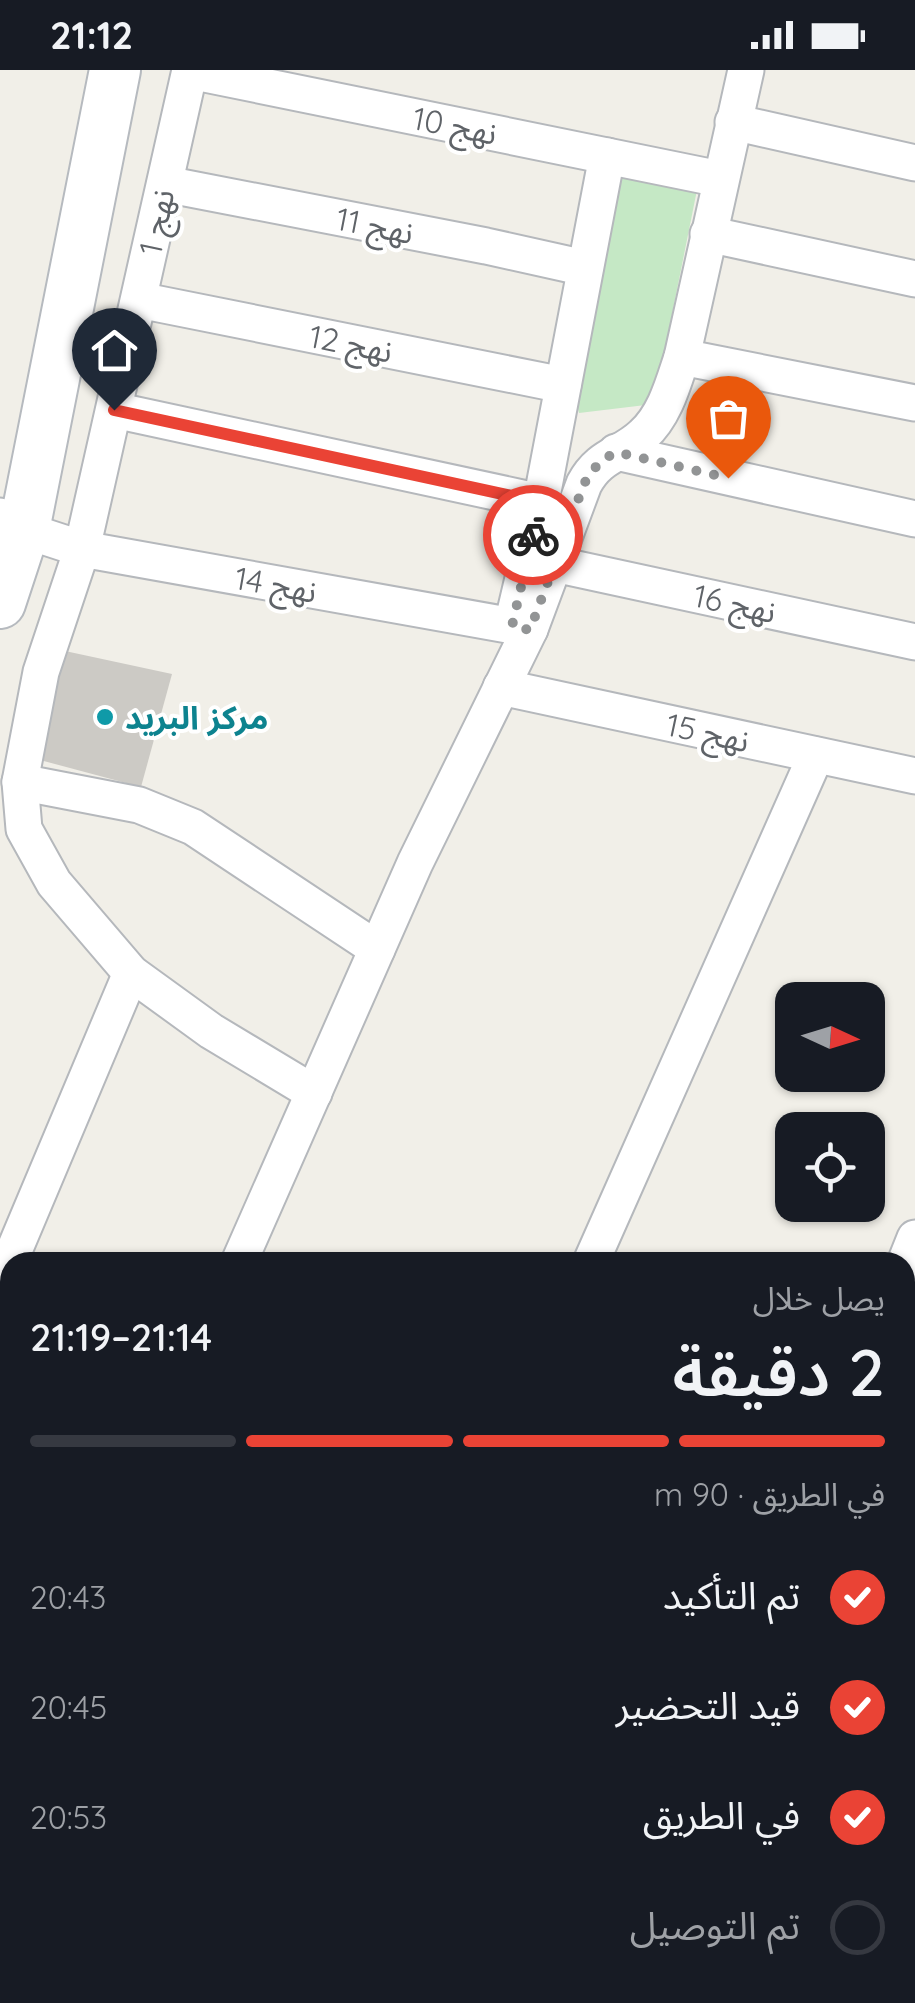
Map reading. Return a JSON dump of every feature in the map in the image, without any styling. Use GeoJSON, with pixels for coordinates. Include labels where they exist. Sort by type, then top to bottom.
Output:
{"type":"FeatureCollection","features":[{"type":"Feature","properties":{"kind":"main road"},"geometry":{"type":"LineString","coordinates":[[0,603],[12,523],[115,70]]}},
{"type":"Feature","properties":{"kind":"street"},"geometry":{"type":"LineString","coordinates":[[521,628],[554,564],[592,468],[643,435],[669,395],[682,357],[746,70]]}},
{"type":"Feature","properties":{"kind":"street","name":"نهج 10"},"geometry":{"type":"LineString","coordinates":[[190,71],[720,179]]}},
{"type":"Feature","properties":{"kind":"street","name":"نهج 1"},"geometry":{"type":"LineString","coordinates":[[190,71],[82,549],[41,672],[20,782],[24,829],[54,883],[131,973],[211,1031],[314,1093]]}},
{"type":"Feature","properties":{"kind":"street"},"geometry":{"type":"LineString","coordinates":[[733,122],[915,163]]}},
{"type":"Feature","properties":{"kind":"street"},"geometry":{"type":"LineString","coordinates":[[243,1252],[377,950],[502,687],[521,628],[540,502],[607,156]]}},
{"type":"Feature","properties":{"kind":"street","name":"نهج 11"},"geometry":{"type":"LineString","coordinates":[[164,184],[585,268]]}},
{"type":"Feature","properties":{"kind":"street"},"geometry":{"type":"LineString","coordinates":[[708,234],[915,279]]}},
{"type":"Feature","properties":{"kind":"street","name":"نهج 12"},"geometry":{"type":"LineString","coordinates":[[140,300],[563,385]]}},
{"type":"Feature","properties":{"kind":"street"},"geometry":{"type":"LineString","coordinates":[[682,357],[915,402]]}},
{"type":"Feature","properties":{"kind":"street"},"geometry":{"type":"LineString","coordinates":[[114,410],[540,502]]}},
{"type":"Feature","properties":{"kind":"street"},"geometry":{"type":"LineString","coordinates":[[616,452],[915,519]]}},
{"type":"Feature","properties":{"kind":"street","name":"نهج 14"},"geometry":{"type":"LineString","coordinates":[[12,523],[82,549],[521,628]]}},
{"type":"Feature","properties":{"kind":"street","name":"نهج 16"},"geometry":{"type":"LineString","coordinates":[[554,564],[915,642]]}},
{"type":"Feature","properties":{"kind":"street","name":"نهج 15"},"geometry":{"type":"LineString","coordinates":[[502,687],[915,776]]}},
{"type":"Feature","properties":{"kind":"street"},"geometry":{"type":"LineString","coordinates":[[595,1252],[816,755]]}},
{"type":"Feature","properties":{"kind":"street"},"geometry":{"type":"LineString","coordinates":[[20,782],[139,805],[193,827],[377,950]]}},
{"type":"Feature","properties":{"kind":"street"},"geometry":{"type":"LineString","coordinates":[[13,1252],[131,973]]}},
{"type":"Feature","properties":{"kind":"green space"},"geometry":{"type":"Polygon","coordinates":[[[611,159],[699,180],[654,404],[579,413],[572,385],[611,159]]]}},
{"type":"Feature","properties":{"kind":"building","name":"مركز البريد"},"geometry":{"type":"Polygon","coordinates":[[[65,651],[172,674],[141,787],[40,760],[65,651]]]}},
{"type":"Feature","properties":{"kind":"way so far"},"geometry":{"type":"LineString","coordinates":[[533,535],[512,626],[530,630],[584,484],[592,468],[603,459],[616,452],[728,478]]}},
{"type":"Feature","properties":{"kind":"place","name":"مركز البريد"},"geometry":{"type":"Point","coordinates":[105,717]}},
{"type":"Feature","properties":{"kind":"route"},"geometry":{"type":"LineString","coordinates":[[114,410],[540,502],[533,535]]}}]}
